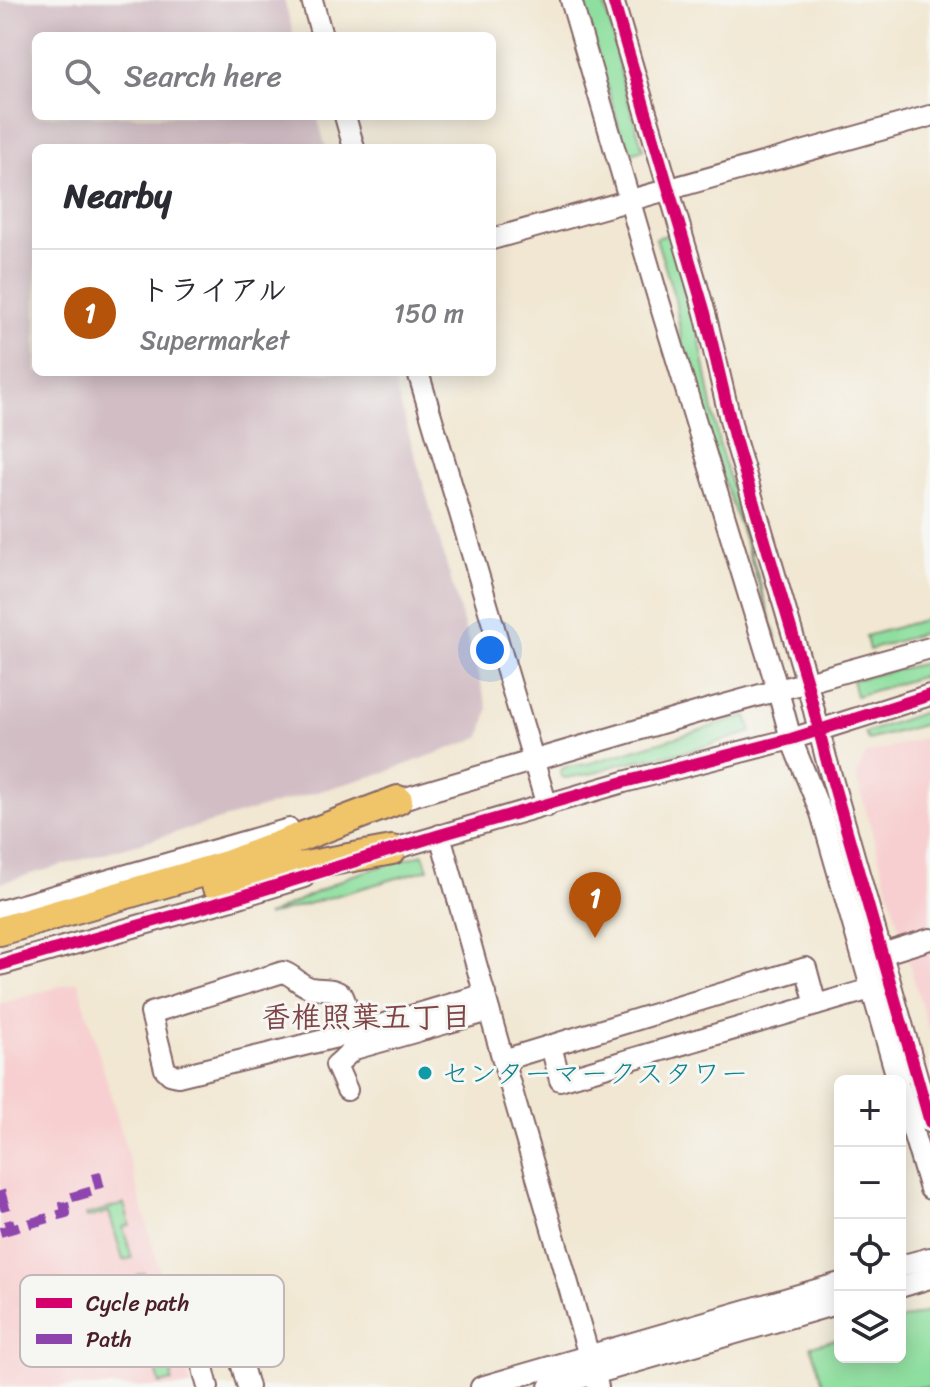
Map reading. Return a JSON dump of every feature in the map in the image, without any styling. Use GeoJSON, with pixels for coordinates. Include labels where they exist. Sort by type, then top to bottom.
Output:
{"type":"FeatureCollection","features":[{"type":"Feature","properties":{"kind":"highway"},"geometry":{"type":"LineString","coordinates":[[231,872],[398,800]]}},
{"type":"Feature","properties":{"kind":"highway"},"geometry":{"type":"LineString","coordinates":[[8,931],[231,872],[392,850]]}},
{"type":"Feature","properties":{"kind":"street"},"geometry":{"type":"LineString","coordinates":[[312,0],[321,32]]}},
{"type":"Feature","properties":{"kind":"street"},"geometry":{"type":"LineString","coordinates":[[571,0],[791,739],[821,813],[896,1075]]}},
{"type":"Feature","properties":{"kind":"street"},"geometry":{"type":"LineString","coordinates":[[613,0],[705,313],[734,436],[930,1122]]}},
{"type":"Feature","properties":{"kind":"street"},"geometry":{"type":"LineString","coordinates":[[496,238],[930,116]]}},
{"type":"Feature","properties":{"kind":"street"},"geometry":{"type":"LineString","coordinates":[[346,120],[353,144]]}},
{"type":"Feature","properties":{"kind":"street"},"geometry":{"type":"LineString","coordinates":[[419,376],[547,806]]}},
{"type":"Feature","properties":{"kind":"street"},"geometry":{"type":"LineString","coordinates":[[8,931],[220,848],[930,648]]}},
{"type":"Feature","properties":{"kind":"street"},"geometry":{"type":"LineString","coordinates":[[0,965],[624,782],[791,739],[930,695]]}},
{"type":"Feature","properties":{"kind":"street"},"geometry":{"type":"LineString","coordinates":[[440,835],[594,1373]]}},
{"type":"Feature","properties":{"kind":"street"},"geometry":{"type":"LineString","coordinates":[[882,954],[930,939]]}},
{"type":"Feature","properties":{"kind":"street"},"geometry":{"type":"LineString","coordinates":[[503,1060],[806,968],[816,1005]]}},
{"type":"Feature","properties":{"kind":"street"},"geometry":{"type":"LineString","coordinates":[[356,1040],[343,996],[339,992],[335,989],[309,988],[291,974],[283,972],[151,1013],[165,1069],[178,1076],[356,1040],[487,1003]]}},
{"type":"Feature","properties":{"kind":"street"},"geometry":{"type":"LineString","coordinates":[[551,1046],[560,1080],[871,989]]}},
{"type":"Feature","properties":{"kind":"street"},"geometry":{"type":"LineString","coordinates":[[721,994],[731,1030]]}},
{"type":"Feature","properties":{"kind":"street"},"geometry":{"type":"LineString","coordinates":[[627,1022],[638,1057]]}},
{"type":"Feature","properties":{"kind":"street"},"geometry":{"type":"LineString","coordinates":[[906,1109],[930,1189]]}},
{"type":"Feature","properties":{"kind":"street"},"geometry":{"type":"LineString","coordinates":[[906,1264],[930,1258]]}},
{"type":"Feature","properties":{"kind":"street"},"geometry":{"type":"LineString","coordinates":[[906,1285],[930,1278]]}},
{"type":"Feature","properties":{"kind":"street"},"geometry":{"type":"LineString","coordinates":[[481,1387],[594,1373],[834,1285]]}},
{"type":"Feature","properties":{"kind":"street"},"geometry":{"type":"LineString","coordinates":[[549,1387],[834,1305]]}},
{"type":"Feature","properties":{"kind":"street"},"geometry":{"type":"LineString","coordinates":[[202,1367],[208,1387]]}},
{"type":"Feature","properties":{"kind":"street"},"geometry":{"type":"LineString","coordinates":[[242,1367],[248,1387]]}},
{"type":"Feature","properties":{"kind":"shaded area"},"geometry":{"type":"Polygon","coordinates":[[[0,0],[284,0],[293,32],[32,32],[32,120],[318,120],[325,144],[32,144],[32,376],[392,376],[488,709],[481,737],[383,773],[0,883],[0,0]]]}},
{"type":"Feature","properties":{"kind":"shaded area"},"geometry":{"type":"Polygon","coordinates":[[[930,736],[930,1036],[856,776],[866,754],[930,736]]]}},
{"type":"Feature","properties":{"kind":"shaded area"},"geometry":{"type":"Polygon","coordinates":[[[78,981],[161,1275],[20,1275],[20,1367],[186,1367],[191,1387],[0,1387],[0,1004],[78,981]]]}},
{"type":"Feature","properties":{"kind":"green space"},"geometry":{"type":"Polygon","coordinates":[[[582,0],[603,0],[643,149],[627,155],[582,0]]]}},
{"type":"Feature","properties":{"kind":"green space"},"geometry":{"type":"Polygon","coordinates":[[[671,234],[695,315],[719,444],[778,645],[711,445],[683,350],[675,299],[656,238],[671,234]]]}},
{"type":"Feature","properties":{"kind":"green space"},"geometry":{"type":"Polygon","coordinates":[[[930,618],[930,631],[869,650],[866,636],[930,618]]]}},
{"type":"Feature","properties":{"kind":"green space"},"geometry":{"type":"Polygon","coordinates":[[[930,662],[930,675],[856,696],[852,680],[930,662]]]}},
{"type":"Feature","properties":{"kind":"green space"},"geometry":{"type":"Polygon","coordinates":[[[930,710],[930,723],[868,740],[865,733],[930,710]]]}},
{"type":"Feature","properties":{"kind":"green space"},"geometry":{"type":"Polygon","coordinates":[[[747,716],[752,732],[590,774],[561,776],[560,771],[565,767],[587,764],[747,716]]]}},
{"type":"Feature","properties":{"kind":"green space"},"geometry":{"type":"Polygon","coordinates":[[[423,854],[428,869],[266,916],[350,876],[423,854]]]}},
{"type":"Feature","properties":{"kind":"green space"},"geometry":{"type":"Polygon","coordinates":[[[124,1204],[130,1225],[123,1227],[132,1258],[123,1260],[109,1212],[87,1218],[86,1215],[124,1204]]]}},
{"type":"Feature","properties":{"kind":"green space"},"geometry":{"type":"Polygon","coordinates":[[[930,1311],[930,1387],[824,1387],[811,1346],[834,1340],[834,1363],[906,1363],[906,1318],[930,1311]]]}},
{"type":"Feature","properties":{"kind":"green space"},"geometry":{"type":"Polygon","coordinates":[[[156,1367],[171,1367],[172,1381],[160,1384],[156,1367]]]}},
{"type":"Feature","properties":{"kind":"marked path"},"geometry":{"type":"LineString","coordinates":[[0,1232],[66,1213],[65,1199],[100,1189],[96,1173]]}},
{"type":"Feature","properties":{"kind":"marked path"},"geometry":{"type":"LineString","coordinates":[[0,1191],[11,1229]]}},
{"type":"Feature","properties":{"kind":"cycle path"},"geometry":{"type":"LineString","coordinates":[[613,0],[705,313],[734,436],[930,1122]]}},
{"type":"Feature","properties":{"kind":"cycle path"},"geometry":{"type":"LineString","coordinates":[[0,965],[624,782],[791,739],[930,695]]}},
{"type":"Feature","properties":{"kind":"place","name":"トライアル"},"geometry":{"type":"Point","coordinates":[595,938]}},
{"type":"Feature","properties":{"kind":"place","name":"センターマークスタワー"},"geometry":{"type":"Point","coordinates":[425,1073]}},
{"type":"Feature","properties":{"kind":"district","name":"香椎照葉五丁目"},"geometry":{"type":"Point","coordinates":[366,1017]}}]}
